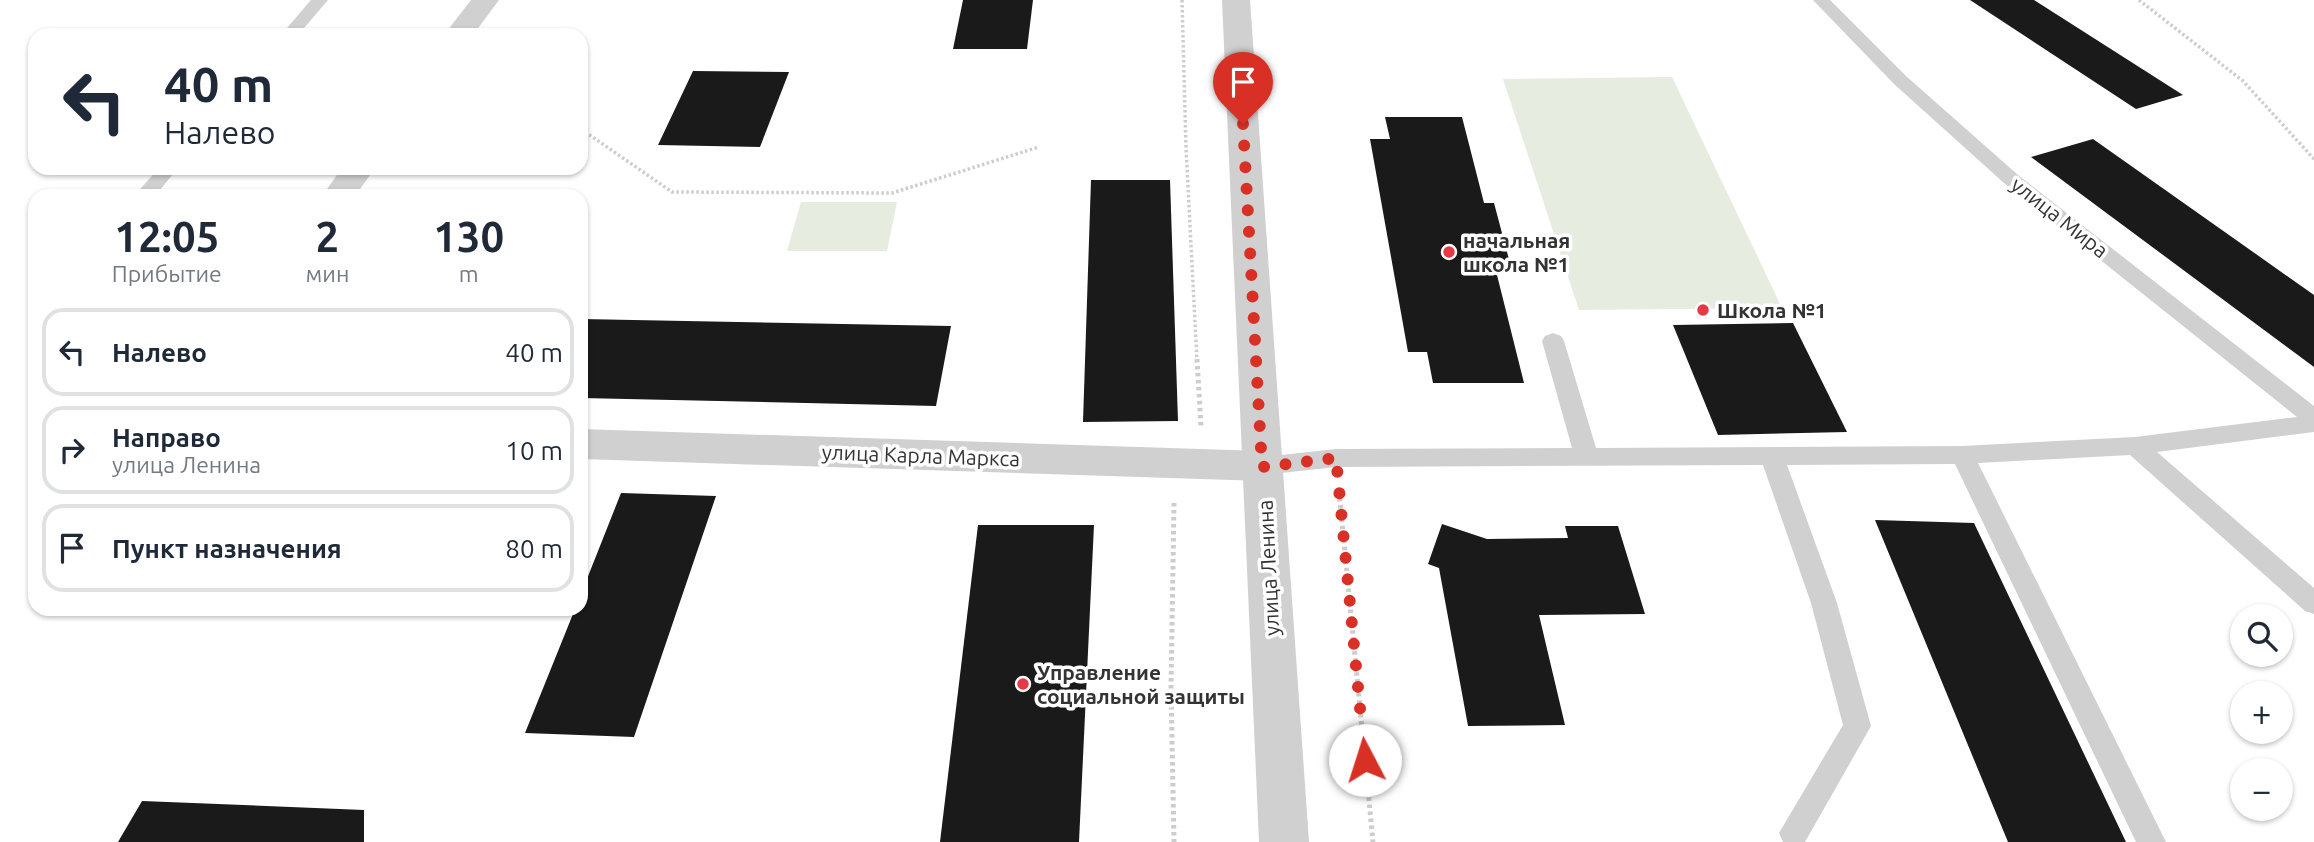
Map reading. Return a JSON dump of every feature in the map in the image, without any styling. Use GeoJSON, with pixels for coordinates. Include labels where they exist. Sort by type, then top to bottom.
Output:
{"type":"FeatureCollection","features":[{"type":"Feature","properties":{"kind":"street"},"geometry":{"type":"LineString","coordinates":[[463,28],[485,0]]}},
{"type":"Feature","properties":{"kind":"street","name":"улица Ленина"},"geometry":{"type":"LineString","coordinates":[[1236,0],[1284,842]]}},
{"type":"Feature","properties":{"kind":"street","name":"улица Карла Маркса"},"geometry":{"type":"LineString","coordinates":[[588,444],[1262,467]]}},
{"type":"Feature","properties":{"kind":"lane"},"geometry":{"type":"LineString","coordinates":[[295,28],[320,0]]}},
{"type":"Feature","properties":{"kind":"lane","name":"улица Мира"},"geometry":{"type":"LineString","coordinates":[[1821,0],[1900,80],[2011,179],[2314,420]]}},
{"type":"Feature","properties":{"kind":"lane"},"geometry":{"type":"LineString","coordinates":[[150,189],[164,175]]}},
{"type":"Feature","properties":{"kind":"lane"},"geometry":{"type":"LineString","coordinates":[[1553,341],[1587,458]]}},
{"type":"Feature","properties":{"kind":"lane","name":"улица Мира"},"geometry":{"type":"LineString","coordinates":[[1262,467],[1336,458],[1962,455],[2135,446],[2314,420]]}},
{"type":"Feature","properties":{"kind":"lane"},"geometry":{"type":"LineString","coordinates":[[2135,446],[2314,603]]}},
{"type":"Feature","properties":{"kind":"lane"},"geometry":{"type":"LineString","coordinates":[[1962,455],[2151,842]]}},
{"type":"Feature","properties":{"kind":"lane"},"geometry":{"type":"LineString","coordinates":[[1772,457],[1824,603],[1857,726],[1794,833]]}},
{"type":"Feature","properties":{"kind":"path"},"geometry":{"type":"LineString","coordinates":[[1174,842],[1171,688],[1175,464],[1201,428],[1186,148],[1182,0]]}},
{"type":"Feature","properties":{"kind":"path"},"geometry":{"type":"LineString","coordinates":[[2139,0],[2243,81],[2314,159]]}},
{"type":"Feature","properties":{"kind":"path"},"geometry":{"type":"LineString","coordinates":[[588,134],[672,192],[892,193],[1039,147]]}},
{"type":"Feature","properties":{"kind":"path"},"geometry":{"type":"LineString","coordinates":[[1336,458],[1373,842]]}},
{"type":"Feature","properties":{"kind":"shaded area"},"geometry":{"type":"Polygon","coordinates":[[[1672,77],[1782,308],[1579,310],[1503,79],[1672,77]]]}},
{"type":"Feature","properties":{"kind":"shaded area"},"geometry":{"type":"Polygon","coordinates":[[[801,202],[897,202],[887,251],[787,251],[801,202]]]}},
{"type":"Feature","properties":{"kind":"building"},"geometry":{"type":"Polygon","coordinates":[[[963,0],[1033,0],[1027,49],[953,49],[963,0]]]}},
{"type":"Feature","properties":{"kind":"building"},"geometry":{"type":"Polygon","coordinates":[[[1970,0],[2034,0],[2183,95],[2136,109],[1970,0]]]}},
{"type":"Feature","properties":{"kind":"building"},"geometry":{"type":"Polygon","coordinates":[[[693,71],[789,72],[760,147],[658,145],[693,71]]]}},
{"type":"Feature","properties":{"kind":"building","name":"начальная школа №1"},"geometry":{"type":"Polygon","coordinates":[[[1385,117],[1462,117],[1484,203],[1494,203],[1511,267],[1495,267],[1524,383],[1433,383],[1427,352],[1408,352],[1370,139],[1390,139],[1385,117]]]}},
{"type":"Feature","properties":{"kind":"building"},"geometry":{"type":"Polygon","coordinates":[[[2093,139],[2314,295],[2314,367],[2031,157],[2093,139]]]}},
{"type":"Feature","properties":{"kind":"building"},"geometry":{"type":"Polygon","coordinates":[[[1091,180],[1170,180],[1178,421],[1083,422],[1091,180]]]}},
{"type":"Feature","properties":{"kind":"building"},"geometry":{"type":"Polygon","coordinates":[[[588,319],[951,326],[936,406],[588,398],[588,319]]]}},
{"type":"Feature","properties":{"kind":"building"},"geometry":{"type":"Polygon","coordinates":[[[1793,323],[1847,432],[1718,435],[1673,325],[1793,323]]]}},
{"type":"Feature","properties":{"kind":"building"},"geometry":{"type":"Polygon","coordinates":[[[621,493],[716,496],[634,737],[525,733],[572,616],[588,616],[588,576],[621,493]]]}},
{"type":"Feature","properties":{"kind":"building"},"geometry":{"type":"Polygon","coordinates":[[[1875,520],[1974,523],[2126,842],[2008,842],[1875,520]]]}},
{"type":"Feature","properties":{"kind":"building"},"geometry":{"type":"Polygon","coordinates":[[[1442,524],[1487,539],[1568,538],[1565,526],[1618,526],[1645,614],[1539,615],[1565,725],[1468,726],[1439,568],[1428,564],[1442,524]]]}},
{"type":"Feature","properties":{"kind":"building","name":"Управление социальной защиты"},"geometry":{"type":"Polygon","coordinates":[[[978,525],[1094,525],[1079,842],[940,842],[978,525]]]}},
{"type":"Feature","properties":{"kind":"building"},"geometry":{"type":"Polygon","coordinates":[[[142,801],[364,810],[364,842],[118,842],[142,801]]]}},
{"type":"Feature","properties":{"kind":"place","name":"начальная школа №1"},"geometry":{"type":"Point","coordinates":[1449,252]}},
{"type":"Feature","properties":{"kind":"place","name":"Школа №1"},"geometry":{"type":"Point","coordinates":[1703,310]}},
{"type":"Feature","properties":{"kind":"place","name":"Управление социальной защиты"},"geometry":{"type":"Point","coordinates":[1023,684]}},
{"type":"Feature","properties":{"kind":"route"},"geometry":{"type":"LineString","coordinates":[[1243,124],[1262,467],[1336,458],[1365,760]]}}]}
